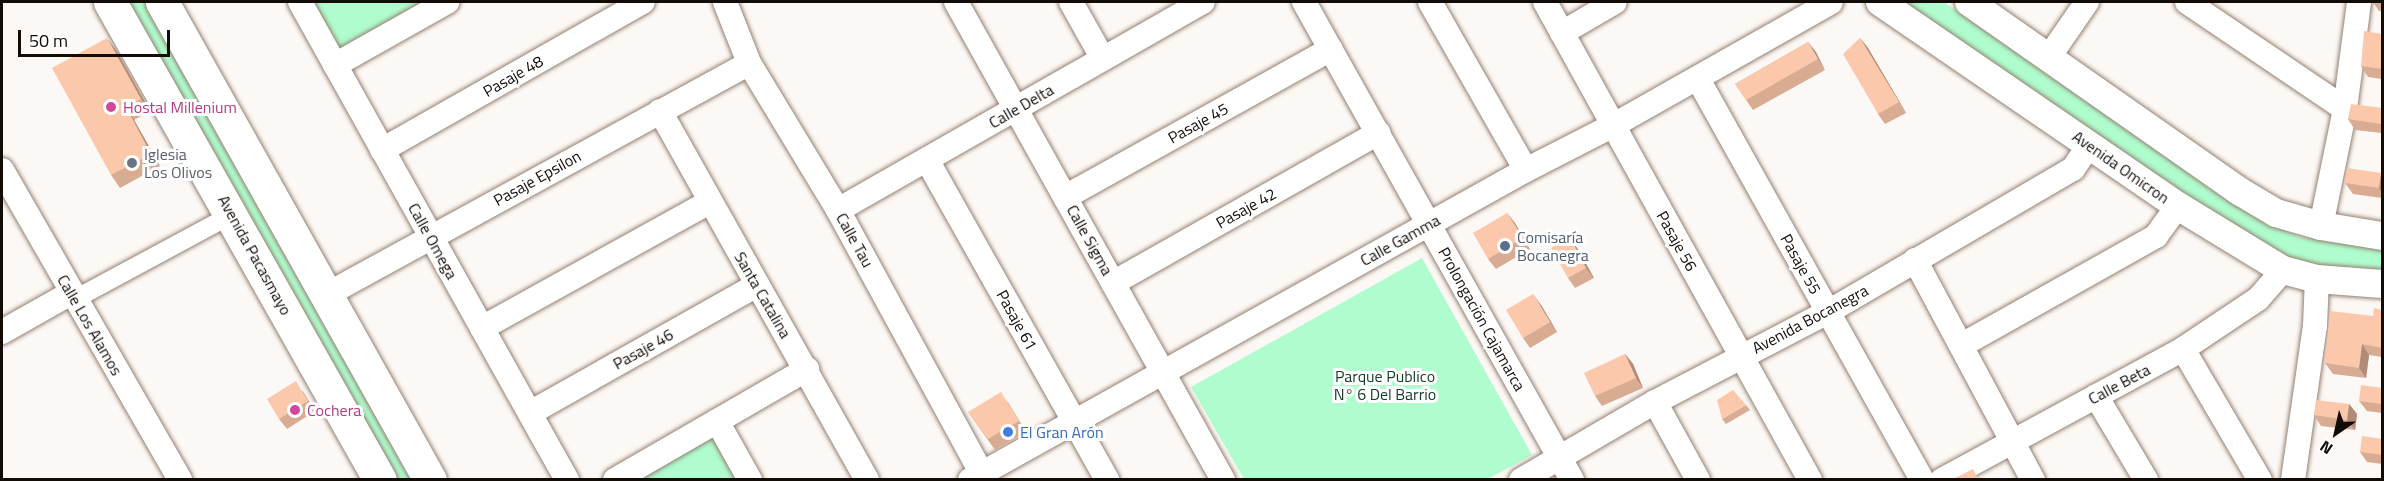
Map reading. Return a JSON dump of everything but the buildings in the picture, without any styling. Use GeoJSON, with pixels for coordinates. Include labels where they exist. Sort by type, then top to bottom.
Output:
{"type":"FeatureCollection","features":[{"type":"Feature","properties":{"kind":"main road","name":"Avenida Pacasmayo"},"geometry":{"type":"LineString","coordinates":[[110,2],[233,214],[380,480]]}},
{"type":"Feature","properties":{"kind":"main road"},"geometry":{"type":"LineString","coordinates":[[162,2],[430,480]]}},
{"type":"Feature","properties":{"kind":"street","name":"Calle Omega"},"geometry":{"type":"LineString","coordinates":[[300,2],[567,480]]}},
{"type":"Feature","properties":{"kind":"street"},"geometry":{"type":"LineString","coordinates":[[335,65],[447,2]]}},
{"type":"Feature","properties":{"kind":"street","name":"Pasaje 48"},"geometry":{"type":"LineString","coordinates":[[382,150],[644,2]]}},
{"type":"Feature","properties":{"kind":"street","name":"Calle Tau"},"geometry":{"type":"LineString","coordinates":[[725,2],[749,63],[838,210],[979,477]]}},
{"type":"Feature","properties":{"kind":"street","name":"Calle Sigma"},"geometry":{"type":"LineString","coordinates":[[956,2],[1223,480]]}},
{"type":"Feature","properties":{"kind":"street"},"geometry":{"type":"LineString","coordinates":[[1071,2],[1103,59]]}},
{"type":"Feature","properties":{"kind":"street","name":"Prolongación Cajamarca"},"geometry":{"type":"LineString","coordinates":[[1304,2],[1572,480]]}},
{"type":"Feature","properties":{"kind":"street"},"geometry":{"type":"LineString","coordinates":[[1430,2],[1526,170]]}},
{"type":"Feature","properties":{"kind":"street","name":"Pasaje 56"},"geometry":{"type":"LineString","coordinates":[[1545,2],[1810,480]]}},
{"type":"Feature","properties":{"kind":"street"},"geometry":{"type":"LineString","coordinates":[[1562,33],[1615,2]]}},
{"type":"Feature","properties":{"kind":"street","name":"Calle Gamma"},"geometry":{"type":"LineString","coordinates":[[979,477],[1526,170],[1698,79],[1831,2]]}},
{"type":"Feature","properties":{"kind":"street","name":"Avenida Omicron"},"geometry":{"type":"LineString","coordinates":[[1880,2],[2178,206],[2283,270],[2317,279],[2382,284]]}},
{"type":"Feature","properties":{"kind":"street"},"geometry":{"type":"LineString","coordinates":[[1969,2],[2239,191],[2276,213],[2321,226],[2382,236]]}},
{"type":"Feature","properties":{"kind":"street"},"geometry":{"type":"LineString","coordinates":[[2049,57],[2087,2]]}},
{"type":"Feature","properties":{"kind":"street"},"geometry":{"type":"LineString","coordinates":[[2187,2],[2345,109]]}},
{"type":"Feature","properties":{"kind":"street","name":"Calle Delta"},"geometry":{"type":"LineString","coordinates":[[838,210],[1103,59],[1191,4]]}},
{"type":"Feature","properties":{"kind":"street"},"geometry":{"type":"LineString","coordinates":[[2321,226],[2345,109],[2355,4]]}},
{"type":"Feature","properties":{"kind":"street","name":"Pasaje 45"},"geometry":{"type":"LineString","coordinates":[[1065,197],[1331,49]]}},
{"type":"Feature","properties":{"kind":"street","name":"Pasaje Epsilon"},"geometry":{"type":"LineString","coordinates":[[326,295],[749,63]]}},
{"type":"Feature","properties":{"kind":"street","name":"Pasaje 55"},"geometry":{"type":"LineString","coordinates":[[1698,79],[1922,480]]}},
{"type":"Feature","properties":{"kind":"street","name":"Santa Catalina"},"geometry":{"type":"LineString","coordinates":[[660,111],[709,202],[807,369],[867,480]]}},
{"type":"Feature","properties":{"kind":"street","name":"Pasaje 42"},"geometry":{"type":"LineString","coordinates":[[1113,283],[1378,133]]}},
{"type":"Feature","properties":{"kind":"street","name":"Avenida Bocanegra"},"geometry":{"type":"LineString","coordinates":[[1521,480],[1655,402],[1828,312],[2073,169],[2089,145]]}},
{"type":"Feature","properties":{"kind":"street","name":"Pasaje 61"},"geometry":{"type":"LineString","coordinates":[[927,160],[1107,480]]}},
{"type":"Feature","properties":{"kind":"street","name":"Calle Los Alamos"},"geometry":{"type":"LineString","coordinates":[[2,170],[180,480]]}},
{"type":"Feature","properties":{"kind":"street"},"geometry":{"type":"LineString","coordinates":[[482,328],[709,202]]}},
{"type":"Feature","properties":{"kind":"street"},"geometry":{"type":"LineString","coordinates":[[1962,345],[2156,236],[2178,206]]}},
{"type":"Feature","properties":{"kind":"street"},"geometry":{"type":"LineString","coordinates":[[2,333],[233,214]]}},
{"type":"Feature","properties":{"kind":"street"},"geometry":{"type":"LineString","coordinates":[[1915,260],[2033,480]]}},
{"type":"Feature","properties":{"kind":"street","name":"Calle Beta"},"geometry":{"type":"LineString","coordinates":[[1942,480],[2182,349],[2258,299],[2283,270]]}},
{"type":"Feature","properties":{"kind":"street"},"geometry":{"type":"LineString","coordinates":[[2293,480],[2315,326],[2317,279]]}},
{"type":"Feature","properties":{"kind":"street","name":"Pasaje 46"},"geometry":{"type":"LineString","coordinates":[[530,413],[757,285]]}},
{"type":"Feature","properties":{"kind":"street"},"geometry":{"type":"LineString","coordinates":[[2182,349],[2260,480]]}},
{"type":"Feature","properties":{"kind":"street"},"geometry":{"type":"LineString","coordinates":[[615,480],[807,369]]}},
{"type":"Feature","properties":{"kind":"street"},"geometry":{"type":"LineString","coordinates":[[2096,396],[2146,480]]}},
{"type":"Feature","properties":{"kind":"street"},"geometry":{"type":"LineString","coordinates":[[1655,402],[1698,480]]}},
{"type":"Feature","properties":{"kind":"street"},"geometry":{"type":"LineString","coordinates":[[717,421],[750,480]]}},
{"type":"Feature","properties":{"kind":"green space"},"geometry":{"type":"Polygon","coordinates":[[[121,2],[145,2],[413,479],[390,479],[121,2]]]}},
{"type":"Feature","properties":{"kind":"green space"},"geometry":{"type":"Polygon","coordinates":[[[311,2],[433,2],[341,53],[311,2]]]}},
{"type":"Feature","properties":{"kind":"green space"},"geometry":{"type":"Polygon","coordinates":[[[1896,2],[1944,2],[2256,217],[2299,237],[2382,248],[2382,269],[2317,266],[2266,251],[1896,2]]]}},
{"type":"Feature","properties":{"kind":"green space","name":"Parque Publico N° 6 Del Barrio"},"geometry":{"type":"Polygon","coordinates":[[[1422,258],[1532,455],[1488,479],[1244,479],[1191,387],[1422,258]]]}},
{"type":"Feature","properties":{"kind":"green space"},"geometry":{"type":"Polygon","coordinates":[[[714,425],[744,480],[622,480],[714,425]]]}},
{"type":"Feature","properties":{"kind":"place","name":"Hostal Millenium"},"geometry":{"type":"Point","coordinates":[111,107]}},
{"type":"Feature","properties":{"kind":"place","name":"Iglesia Los Olivos"},"geometry":{"type":"Point","coordinates":[132,163]}},
{"type":"Feature","properties":{"kind":"place","name":"Comisaría Bocanegra"},"geometry":{"type":"Point","coordinates":[1505,246]}},
{"type":"Feature","properties":{"kind":"place","name":"Cochera"},"geometry":{"type":"Point","coordinates":[295,410]}},
{"type":"Feature","properties":{"kind":"place","name":"El Gran Arón"},"geometry":{"type":"Point","coordinates":[1008,432]}}]}
